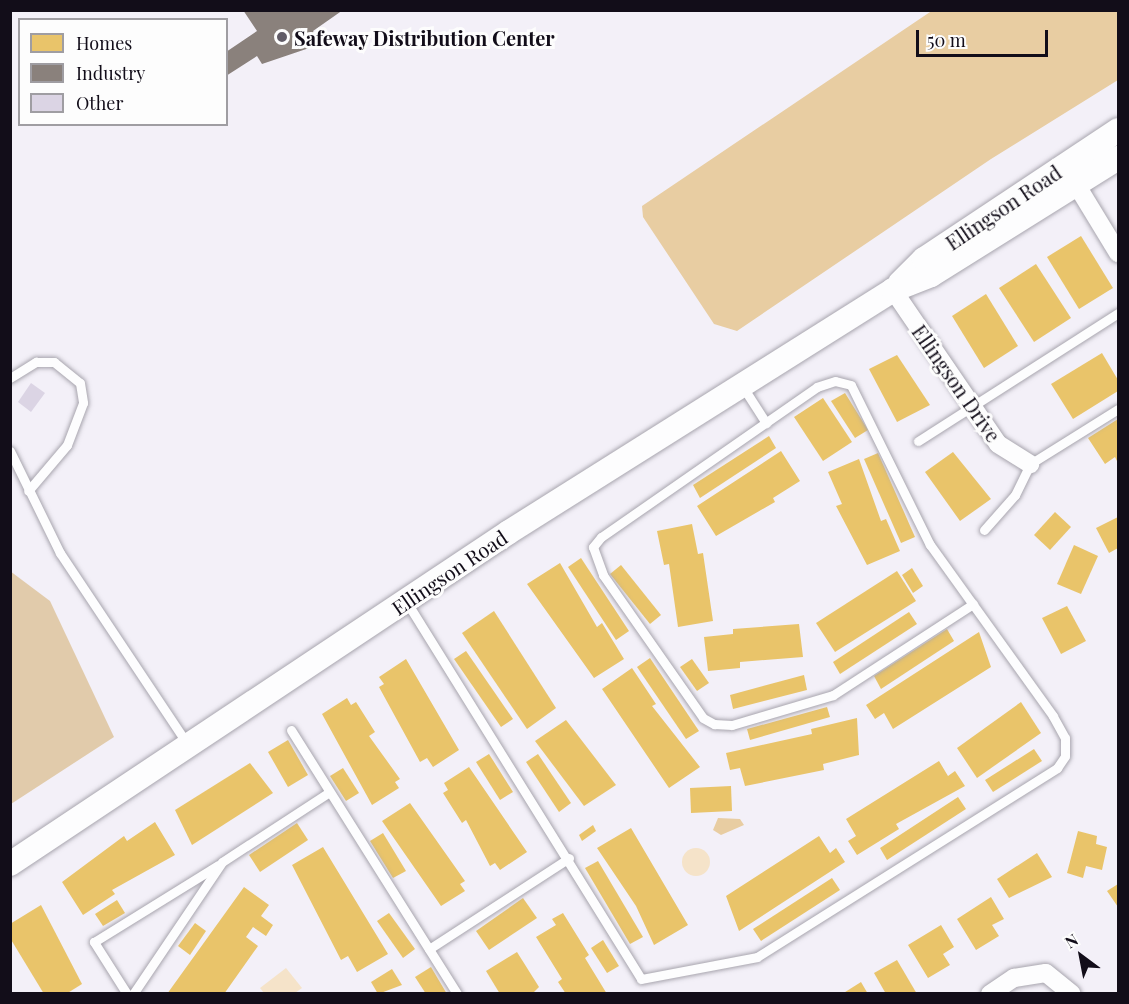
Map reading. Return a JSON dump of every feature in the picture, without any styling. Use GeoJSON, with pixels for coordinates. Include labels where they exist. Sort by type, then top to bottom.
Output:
{"type":"FeatureCollection","features":[{"type":"Feature","properties":{"kind":"main road","name":"Ellingson Road"},"geometry":{"type":"LineString","coordinates":[[893,290],[924,259],[1119,130]]}},
{"type":"Feature","properties":{"kind":"main road","name":"Ellingson Road"},"geometry":{"type":"LineString","coordinates":[[10,864],[406,601],[742,386],[893,290],[931,275],[1119,158]]}},
{"type":"Feature","properties":{"kind":"street"},"geometry":{"type":"LineString","coordinates":[[1076,184],[1119,253]]}},
{"type":"Feature","properties":{"kind":"street","name":"Ellingson Drive"},"geometry":{"type":"LineString","coordinates":[[893,290],[998,444],[1030,464]]}},
{"type":"Feature","properties":{"kind":"street"},"geometry":{"type":"LineString","coordinates":[[990,993],[1014,978],[1046,974],[1072,993]]}},
{"type":"Feature","properties":{"kind":"lane"},"geometry":{"type":"LineString","coordinates":[[918,441],[1119,313]]}},
{"type":"Feature","properties":{"kind":"lane"},"geometry":{"type":"LineString","coordinates":[[10,378],[36,362],[54,362],[80,383],[83,403],[67,445],[28,491]]}},
{"type":"Feature","properties":{"kind":"lane"},"geometry":{"type":"LineString","coordinates":[[406,601],[569,858],[641,979],[758,957],[1057,768],[1065,756],[1065,738],[1053,716],[973,604],[930,545],[851,385],[836,381],[817,387],[593,547],[603,575],[703,718],[732,725],[833,695],[973,604]]}},
{"type":"Feature","properties":{"kind":"lane"},"geometry":{"type":"LineString","coordinates":[[742,386],[766,423]]}},
{"type":"Feature","properties":{"kind":"lane"},"geometry":{"type":"LineString","coordinates":[[984,531],[1015,495],[1030,464],[1119,409]]}},
{"type":"Feature","properties":{"kind":"lane"},"geometry":{"type":"LineString","coordinates":[[10,451],[28,491],[122,652],[188,745]]}},
{"type":"Feature","properties":{"kind":"lane"},"geometry":{"type":"LineString","coordinates":[[291,730],[328,792],[457,993]]}},
{"type":"Feature","properties":{"kind":"lane"},"geometry":{"type":"LineString","coordinates":[[127,993],[94,942],[328,792]]}},
{"type":"Feature","properties":{"kind":"lane"},"geometry":{"type":"LineString","coordinates":[[429,949],[569,858]]}},
{"type":"Feature","properties":{"kind":"lane"},"geometry":{"type":"LineString","coordinates":[[133,993],[222,862]]}},
{"type":"Feature","properties":{"kind":"shaded area"},"geometry":{"type":"Polygon","coordinates":[[[933,10],[1118,11],[1118,80],[991,159],[737,331],[714,324],[643,217],[642,206],[933,10]]]}},
{"type":"Feature","properties":{"kind":"shaded area"},"geometry":{"type":"Polygon","coordinates":[[[10,571],[50,601],[114,737],[11,804],[10,571]]]}},
{"type":"Feature","properties":{"kind":"shaded area"},"geometry":{"type":"Polygon","coordinates":[[[718,818],[740,819],[744,825],[721,835],[713,830],[718,818]]]}},
{"type":"Feature","properties":{"kind":"shaded area"},"geometry":{"type":"Polygon","coordinates":[[[696,848],[706,852],[710,862],[706,872],[696,876],[686,872],[682,862],[686,852],[696,848]]]}},
{"type":"Feature","properties":{"kind":"shaded area"},"geometry":{"type":"Polygon","coordinates":[[[286,968],[302,988],[295,993],[264,993],[260,988],[286,968]]]}},
{"type":"Feature","properties":{"kind":"building: Homes"},"geometry":{"type":"Polygon","coordinates":[[[1081,236],[1113,288],[1079,309],[1047,257],[1081,236]]]}},
{"type":"Feature","properties":{"kind":"building: Homes"},"geometry":{"type":"Polygon","coordinates":[[[1036,264],[1071,318],[1034,342],[999,288],[1036,264]]]}},
{"type":"Feature","properties":{"kind":"building: Homes"},"geometry":{"type":"Polygon","coordinates":[[[986,294],[1018,346],[984,368],[952,316],[986,294]]]}},
{"type":"Feature","properties":{"kind":"building: Homes"},"geometry":{"type":"Polygon","coordinates":[[[1102,353],[1118,380],[1118,391],[1073,419],[1051,384],[1102,353]]]}},
{"type":"Feature","properties":{"kind":"building: Homes"},"geometry":{"type":"Polygon","coordinates":[[[897,355],[930,405],[897,422],[869,369],[897,355]]]}},
{"type":"Feature","properties":{"kind":"building: Homes"},"geometry":{"type":"Polygon","coordinates":[[[845,393],[868,430],[855,438],[831,401],[845,393]]]}},
{"type":"Feature","properties":{"kind":"building: Homes"},"geometry":{"type":"Polygon","coordinates":[[[823,398],[852,442],[823,461],[794,417],[823,398]]]}},
{"type":"Feature","properties":{"kind":"building: Homes"},"geometry":{"type":"Polygon","coordinates":[[[1118,419],[1118,463],[1115,457],[1105,464],[1088,438],[1118,419]]]}},
{"type":"Feature","properties":{"kind":"building: Homes"},"geometry":{"type":"Polygon","coordinates":[[[769,436],[776,448],[700,498],[693,485],[769,436]]]}},
{"type":"Feature","properties":{"kind":"building: Homes"},"geometry":{"type":"Polygon","coordinates":[[[781,451],[800,481],[773,498],[775,502],[716,536],[697,506],[781,451]]]}},
{"type":"Feature","properties":{"kind":"building: Homes"},"geometry":{"type":"Polygon","coordinates":[[[953,452],[991,499],[960,521],[925,472],[953,452]]]}},
{"type":"Feature","properties":{"kind":"building: Homes"},"geometry":{"type":"Polygon","coordinates":[[[878,453],[915,537],[901,543],[864,459],[878,453]]]}},
{"type":"Feature","properties":{"kind":"building: Homes"},"geometry":{"type":"Polygon","coordinates":[[[859,459],[881,521],[886,519],[900,551],[867,565],[836,506],[842,504],[828,472],[859,459]]]}},
{"type":"Feature","properties":{"kind":"building: Homes"},"geometry":{"type":"Polygon","coordinates":[[[1055,512],[1071,527],[1050,550],[1034,535],[1055,512]]]}},
{"type":"Feature","properties":{"kind":"building: Homes"},"geometry":{"type":"Polygon","coordinates":[[[1118,517],[1118,548],[1109,553],[1096,528],[1118,517]]]}},
{"type":"Feature","properties":{"kind":"building: Homes"},"geometry":{"type":"Polygon","coordinates":[[[692,524],[698,554],[703,553],[713,621],[678,627],[669,564],[664,565],[657,531],[692,524]]]}},
{"type":"Feature","properties":{"kind":"building: Homes"},"geometry":{"type":"Polygon","coordinates":[[[1074,545],[1098,556],[1081,594],[1057,584],[1074,545]]]}},
{"type":"Feature","properties":{"kind":"building: Homes"},"geometry":{"type":"Polygon","coordinates":[[[581,558],[629,631],[616,640],[568,567],[581,558]]]}},
{"type":"Feature","properties":{"kind":"building: Homes"},"geometry":{"type":"Polygon","coordinates":[[[560,563],[597,627],[602,623],[624,659],[594,678],[527,584],[560,563]]]}},
{"type":"Feature","properties":{"kind":"building: Homes"},"geometry":{"type":"Polygon","coordinates":[[[621,565],[661,615],[650,624],[610,574],[621,565]]]}},
{"type":"Feature","properties":{"kind":"building: Homes"},"geometry":{"type":"Polygon","coordinates":[[[912,568],[923,586],[913,593],[902,575],[912,568]]]}},
{"type":"Feature","properties":{"kind":"building: Homes"},"geometry":{"type":"Polygon","coordinates":[[[897,571],[916,601],[835,652],[816,623],[897,571]]]}},
{"type":"Feature","properties":{"kind":"building: Homes"},"geometry":{"type":"Polygon","coordinates":[[[1067,606],[1086,641],[1061,654],[1042,618],[1067,606]]]}},
{"type":"Feature","properties":{"kind":"building: Homes"},"geometry":{"type":"Polygon","coordinates":[[[494,611],[556,708],[527,729],[462,633],[494,611]]]}},
{"type":"Feature","properties":{"kind":"building: Homes"},"geometry":{"type":"Polygon","coordinates":[[[909,612],[917,624],[840,674],[833,662],[909,612]]]}},
{"type":"Feature","properties":{"kind":"building: Homes"},"geometry":{"type":"Polygon","coordinates":[[[799,624],[803,657],[740,662],[740,668],[708,671],[704,637],[733,634],[733,629],[799,624]]]}},
{"type":"Feature","properties":{"kind":"building: Homes"},"geometry":{"type":"Polygon","coordinates":[[[947,629],[954,641],[881,689],[874,676],[947,629]]]}},
{"type":"Feature","properties":{"kind":"building: Homes"},"geometry":{"type":"Polygon","coordinates":[[[979,632],[991,667],[893,729],[884,713],[875,719],[866,705],[979,632]]]}},
{"type":"Feature","properties":{"kind":"building: Homes"},"geometry":{"type":"Polygon","coordinates":[[[466,651],[513,719],[501,727],[454,659],[466,651]]]}},
{"type":"Feature","properties":{"kind":"building: Homes"},"geometry":{"type":"Polygon","coordinates":[[[650,658],[699,731],[686,739],[637,667],[650,658]]]}},
{"type":"Feature","properties":{"kind":"building: Homes"},"geometry":{"type":"Polygon","coordinates":[[[406,659],[459,750],[433,767],[427,758],[420,762],[379,687],[384,684],[379,677],[406,659]]]}},
{"type":"Feature","properties":{"kind":"building: Homes"},"geometry":{"type":"Polygon","coordinates":[[[692,659],[709,683],[697,691],[680,667],[692,659]]]}},
{"type":"Feature","properties":{"kind":"building: Homes"},"geometry":{"type":"Polygon","coordinates":[[[632,668],[656,704],[652,706],[700,767],[669,788],[602,689],[632,668]]]}},
{"type":"Feature","properties":{"kind":"building: Homes"},"geometry":{"type":"Polygon","coordinates":[[[804,675],[807,690],[733,709],[730,695],[804,675]]]}},
{"type":"Feature","properties":{"kind":"building: Homes"},"geometry":{"type":"Polygon","coordinates":[[[347,698],[351,705],[356,702],[375,732],[369,736],[400,779],[395,782],[399,788],[372,805],[322,714],[347,698]]]}},
{"type":"Feature","properties":{"kind":"building: Homes"},"geometry":{"type":"Polygon","coordinates":[[[1021,702],[1041,733],[977,778],[957,748],[1021,702]]]}},
{"type":"Feature","properties":{"kind":"building: Homes"},"geometry":{"type":"Polygon","coordinates":[[[827,707],[830,717],[750,740],[747,729],[827,707]]]}},
{"type":"Feature","properties":{"kind":"building: Homes"},"geometry":{"type":"Polygon","coordinates":[[[857,718],[859,755],[823,764],[824,770],[745,786],[740,768],[730,770],[726,753],[812,734],[811,729],[857,718]]]}},
{"type":"Feature","properties":{"kind":"building: Homes"},"geometry":{"type":"Polygon","coordinates":[[[566,720],[616,785],[584,806],[535,741],[566,720]]]}},
{"type":"Feature","properties":{"kind":"building: Homes"},"geometry":{"type":"Polygon","coordinates":[[[288,740],[308,775],[288,787],[268,752],[288,740]]]}},
{"type":"Feature","properties":{"kind":"building: Homes"},"geometry":{"type":"Polygon","coordinates":[[[1034,749],[1042,761],[993,792],[985,780],[1034,749]]]}},
{"type":"Feature","properties":{"kind":"building: Homes"},"geometry":{"type":"Polygon","coordinates":[[[489,754],[513,792],[500,800],[476,762],[489,754]]]}},
{"type":"Feature","properties":{"kind":"building: Homes"},"geometry":{"type":"Polygon","coordinates":[[[538,754],[571,803],[559,812],[526,762],[538,754]]]}},
{"type":"Feature","properties":{"kind":"building: Homes"},"geometry":{"type":"Polygon","coordinates":[[[939,761],[948,776],[955,771],[965,786],[896,824],[899,829],[857,855],[848,841],[856,836],[846,819],[939,761]]]}},
{"type":"Feature","properties":{"kind":"building: Homes"},"geometry":{"type":"Polygon","coordinates":[[[250,763],[273,793],[192,845],[175,810],[250,763]]]}},
{"type":"Feature","properties":{"kind":"building: Homes"},"geometry":{"type":"Polygon","coordinates":[[[469,767],[527,852],[500,870],[495,863],[490,866],[466,820],[462,823],[443,793],[448,790],[444,783],[469,767]]]}},
{"type":"Feature","properties":{"kind":"building: Homes"},"geometry":{"type":"Polygon","coordinates":[[[343,768],[359,793],[346,801],[330,776],[343,768]]]}},
{"type":"Feature","properties":{"kind":"building: Homes"},"geometry":{"type":"Polygon","coordinates":[[[731,786],[732,811],[691,813],[690,788],[731,786]]]}},
{"type":"Feature","properties":{"kind":"building: Homes"},"geometry":{"type":"Polygon","coordinates":[[[958,797],[966,809],[887,860],[880,848],[958,797]]]}},
{"type":"Feature","properties":{"kind":"building: Homes"},"geometry":{"type":"Polygon","coordinates":[[[410,803],[465,881],[460,884],[465,891],[441,906],[382,821],[410,803]]]}},
{"type":"Feature","properties":{"kind":"building: Homes"},"geometry":{"type":"Polygon","coordinates":[[[155,822],[175,855],[112,890],[115,894],[83,915],[62,882],[124,836],[127,841],[155,822]]]}},
{"type":"Feature","properties":{"kind":"building: Homes"},"geometry":{"type":"Polygon","coordinates":[[[297,823],[308,840],[260,872],[249,855],[297,823]]]}},
{"type":"Feature","properties":{"kind":"building: Homes"},"geometry":{"type":"Polygon","coordinates":[[[593,825],[596,831],[582,841],[579,835],[593,825]]]}},
{"type":"Feature","properties":{"kind":"building: Homes"},"geometry":{"type":"Polygon","coordinates":[[[631,828],[688,925],[654,945],[636,906],[597,848],[631,828]]]}},
{"type":"Feature","properties":{"kind":"building: Homes"},"geometry":{"type":"Polygon","coordinates":[[[1078,831],[1097,836],[1096,844],[1107,847],[1102,870],[1086,866],[1083,878],[1067,873],[1078,831]]]}},
{"type":"Feature","properties":{"kind":"building: Homes"},"geometry":{"type":"Polygon","coordinates":[[[383,833],[406,871],[393,878],[370,841],[383,833]]]}},
{"type":"Feature","properties":{"kind":"building: Homes"},"geometry":{"type":"Polygon","coordinates":[[[819,836],[830,853],[836,848],[845,862],[739,931],[726,896],[819,836]]]}},
{"type":"Feature","properties":{"kind":"building: Homes"},"geometry":{"type":"Polygon","coordinates":[[[323,847],[388,954],[357,972],[348,956],[341,960],[292,865],[323,847]]]}},
{"type":"Feature","properties":{"kind":"building: Homes"},"geometry":{"type":"Polygon","coordinates":[[[1037,853],[1052,877],[1009,898],[997,879],[1037,853]]]}},
{"type":"Feature","properties":{"kind":"building: Homes"},"geometry":{"type":"Polygon","coordinates":[[[598,861],[643,937],[630,944],[585,868],[598,861]]]}},
{"type":"Feature","properties":{"kind":"building: Homes"},"geometry":{"type":"Polygon","coordinates":[[[832,878],[840,890],[761,941],[753,929],[832,878]]]}},
{"type":"Feature","properties":{"kind":"building: Homes"},"geometry":{"type":"Polygon","coordinates":[[[1118,884],[1118,907],[1107,891],[1118,884]]]}},
{"type":"Feature","properties":{"kind":"building: Homes"},"geometry":{"type":"Polygon","coordinates":[[[244,887],[269,905],[261,916],[273,925],[266,936],[253,927],[246,937],[258,946],[224,994],[167,994],[244,887]]]}},
{"type":"Feature","properties":{"kind":"building: Homes"},"geometry":{"type":"Polygon","coordinates":[[[991,897],[1004,919],[992,925],[999,936],[976,950],[957,919],[991,897]]]}},
{"type":"Feature","properties":{"kind":"building: Homes"},"geometry":{"type":"Polygon","coordinates":[[[523,898],[537,918],[489,950],[476,931],[523,898]]]}},
{"type":"Feature","properties":{"kind":"building: Homes"},"geometry":{"type":"Polygon","coordinates":[[[117,900],[125,913],[103,926],[95,914],[117,900]]]}},
{"type":"Feature","properties":{"kind":"building: Homes"},"geometry":{"type":"Polygon","coordinates":[[[41,905],[82,984],[66,994],[44,994],[10,938],[10,924],[41,905]]]}},
{"type":"Feature","properties":{"kind":"building: Homes"},"geometry":{"type":"Polygon","coordinates":[[[389,913],[415,949],[403,958],[377,921],[389,913]]]}},
{"type":"Feature","properties":{"kind":"building: Homes"},"geometry":{"type":"Polygon","coordinates":[[[563,913],[589,955],[585,958],[607,994],[566,994],[558,982],[562,979],[536,937],[556,925],[552,919],[563,913]]]}},
{"type":"Feature","properties":{"kind":"building: Homes"},"geometry":{"type":"Polygon","coordinates":[[[195,923],[206,931],[190,955],[178,946],[195,923]]]}},
{"type":"Feature","properties":{"kind":"building: Homes"},"geometry":{"type":"Polygon","coordinates":[[[941,925],[954,947],[943,954],[950,965],[928,978],[908,945],[941,925]]]}},
{"type":"Feature","properties":{"kind":"building: Homes"},"geometry":{"type":"Polygon","coordinates":[[[603,940],[619,966],[607,973],[591,948],[603,940]]]}},
{"type":"Feature","properties":{"kind":"building: Homes"},"geometry":{"type":"Polygon","coordinates":[[[517,952],[539,987],[532,994],[500,994],[486,971],[517,952]]]}},
{"type":"Feature","properties":{"kind":"building: Homes"},"geometry":{"type":"Polygon","coordinates":[[[897,960],[917,994],[886,994],[874,973],[897,960]]]}},
{"type":"Feature","properties":{"kind":"building: Homes"},"geometry":{"type":"Polygon","coordinates":[[[431,967],[447,994],[426,994],[415,977],[431,967]]]}},
{"type":"Feature","properties":{"kind":"building: Homes"},"geometry":{"type":"Polygon","coordinates":[[[392,969],[402,985],[378,994],[371,982],[392,969]]]}},
{"type":"Feature","properties":{"kind":"building: Homes"},"geometry":{"type":"Polygon","coordinates":[[[861,982],[868,994],[842,994],[861,982]]]}},
{"type":"Feature","properties":{"kind":"building: Industry","name":"Safeway Distribution Center"},"geometry":{"type":"Polygon","coordinates":[[[243,10],[343,10],[313,31],[321,44],[262,64],[257,56],[228,75],[228,51],[257,31],[243,10]]]}},
{"type":"Feature","properties":{"kind":"building: Other"},"geometry":{"type":"Polygon","coordinates":[[[31,383],[45,393],[31,412],[18,402],[31,383]]]}},
{"type":"Feature","properties":{"kind":"place","name":"Safeway Distribution Center"},"geometry":{"type":"Point","coordinates":[282,37]}}]}
